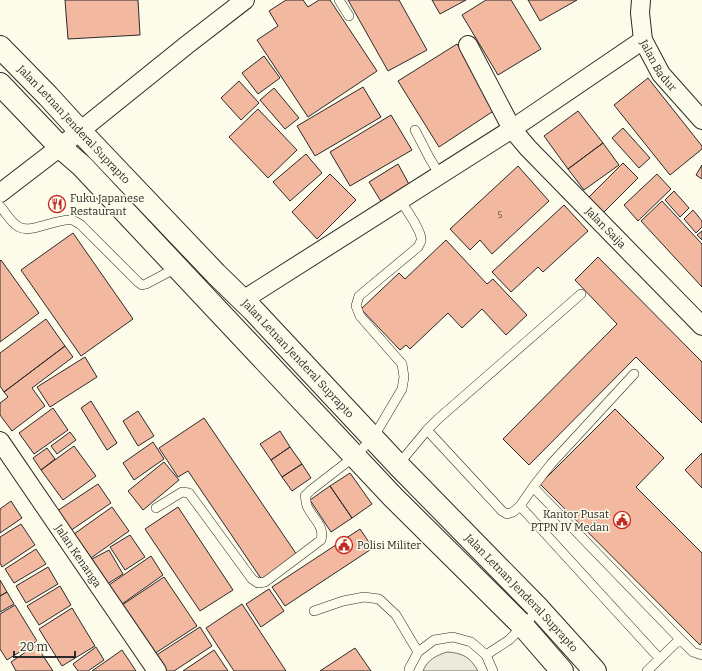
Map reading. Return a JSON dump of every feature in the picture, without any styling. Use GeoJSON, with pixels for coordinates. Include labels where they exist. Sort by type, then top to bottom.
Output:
{"type":"FeatureCollection","features":[{"type":"Feature","properties":{"kind":"main road","name":"Jalan Letnan Jenderal Suprapto"},"geometry":{"type":"LineString","coordinates":[[0,47],[243,300],[398,465],[540,609],[595,671]]}},
{"type":"Feature","properties":{"kind":"main road","name":"Jalan Letnan Jenderal Suprapto"},"geometry":{"type":"LineString","coordinates":[[0,84],[60,147],[82,166],[393,497],[523,626],[562,671]]}},
{"type":"Feature","properties":{"kind":"street"},"geometry":{"type":"LineString","coordinates":[[0,193],[245,0]]}},
{"type":"Feature","properties":{"kind":"street","name":"Jalan Badur"},"geometry":{"type":"LineString","coordinates":[[641,0],[640,13],[642,40],[661,74],[702,120]]}},
{"type":"Feature","properties":{"kind":"street"},"geometry":{"type":"LineString","coordinates":[[243,300],[512,129],[642,40]]}},
{"type":"Feature","properties":{"kind":"street","name":"Jalan Saija"},"geometry":{"type":"LineString","coordinates":[[468,45],[512,129],[534,154],[702,326]]}},
{"type":"Feature","properties":{"kind":"street","name":"Jalan Kenanga"},"geometry":{"type":"LineString","coordinates":[[3,450],[157,671]]}},
{"type":"Feature","properties":{"kind":"lane"},"geometry":{"type":"LineString","coordinates":[[339,0],[349,16]]}},
{"type":"Feature","properties":{"kind":"lane"},"geometry":{"type":"LineString","coordinates":[[415,130],[440,175]]}},
{"type":"Feature","properties":{"kind":"lane"},"geometry":{"type":"LineString","coordinates":[[156,508],[182,492],[189,493],[252,579],[258,583],[265,582],[322,540],[322,529],[307,506],[305,496],[355,456],[373,438],[402,389],[404,377],[402,364],[360,316],[356,306],[359,296],[418,247],[421,241],[420,234],[400,200]]}},
{"type":"Feature","properties":{"kind":"lane"},"geometry":{"type":"LineString","coordinates":[[0,206],[15,224],[21,228],[27,229],[72,220],[80,225],[142,285],[178,268]]}},
{"type":"Feature","properties":{"kind":"lane"},"geometry":{"type":"LineString","coordinates":[[398,465],[427,430],[444,414],[581,294]]}},
{"type":"Feature","properties":{"kind":"lane"},"geometry":{"type":"LineString","coordinates":[[427,430],[502,511],[507,514],[513,512],[520,506],[533,486],[551,464],[634,374]]}},
{"type":"Feature","properties":{"kind":"lane"},"geometry":{"type":"LineString","coordinates":[[533,486],[680,639],[693,652],[702,655]]}},
{"type":"Feature","properties":{"kind":"lane"},"geometry":{"type":"LineString","coordinates":[[520,506],[660,658]]}},
{"type":"Feature","properties":{"kind":"lane"},"geometry":{"type":"LineString","coordinates":[[314,611],[343,601],[364,597],[379,599],[396,615],[418,652]]}},
{"type":"Feature","properties":{"kind":"lane"},"geometry":{"type":"LineString","coordinates":[[486,655],[509,640],[540,609]]}},
{"type":"Feature","properties":{"kind":"lane"},"geometry":{"type":"LineString","coordinates":[[409,671],[418,652],[434,640],[453,637],[471,642],[486,655],[493,671]]}},
{"type":"Feature","properties":{"kind":"lane"},"geometry":{"type":"LineString","coordinates":[[647,671],[680,639]]}},
{"type":"Feature","properties":{"kind":"shaded area"},"geometry":{"type":"Polygon","coordinates":[[[447,652],[457,653],[466,657],[472,662],[478,671],[423,671],[433,658],[447,652]]]}},
{"type":"Feature","properties":{"kind":"building"},"geometry":{"type":"Polygon","coordinates":[[[65,0],[138,0],[140,35],[68,39],[65,0]]]}},
{"type":"Feature","properties":{"kind":"building"},"geometry":{"type":"Polygon","coordinates":[[[286,0],[303,0],[308,7],[319,0],[330,0],[377,71],[308,117],[257,40],[278,26],[269,11],[286,0]]]}},
{"type":"Feature","properties":{"kind":"building"},"geometry":{"type":"Polygon","coordinates":[[[348,0],[399,0],[427,50],[388,71],[348,0]]]}},
{"type":"Feature","properties":{"kind":"building"},"geometry":{"type":"Polygon","coordinates":[[[432,0],[466,0],[440,14],[432,0]]]}},
{"type":"Feature","properties":{"kind":"building"},"geometry":{"type":"Polygon","coordinates":[[[486,0],[511,0],[541,49],[498,75],[462,15],[486,0]]]}},
{"type":"Feature","properties":{"kind":"building"},"geometry":{"type":"Polygon","coordinates":[[[528,0],[577,0],[540,21],[528,0]]]}},
{"type":"Feature","properties":{"kind":"building"},"geometry":{"type":"Polygon","coordinates":[[[457,44],[498,108],[439,147],[398,81],[457,44]]]}},
{"type":"Feature","properties":{"kind":"building"},"geometry":{"type":"Polygon","coordinates":[[[264,56],[280,78],[258,94],[242,73],[264,56]]]}},
{"type":"Feature","properties":{"kind":"building"},"geometry":{"type":"Polygon","coordinates":[[[648,78],[702,146],[702,149],[670,175],[614,105],[648,78]]]}},
{"type":"Feature","properties":{"kind":"building"},"geometry":{"type":"Polygon","coordinates":[[[239,81],[259,103],[241,120],[221,98],[239,81]]]}},
{"type":"Feature","properties":{"kind":"building"},"geometry":{"type":"Polygon","coordinates":[[[363,87],[381,117],[315,156],[297,126],[363,87]]]}},
{"type":"Feature","properties":{"kind":"building"},"geometry":{"type":"Polygon","coordinates":[[[274,88],[299,118],[285,129],[260,100],[274,88]]]}},
{"type":"Feature","properties":{"kind":"building"},"geometry":{"type":"Polygon","coordinates":[[[258,109],[297,150],[268,178],[229,137],[258,109]]]}},
{"type":"Feature","properties":{"kind":"building"},"geometry":{"type":"Polygon","coordinates":[[[578,111],[603,143],[568,169],[544,136],[578,111]]]}},
{"type":"Feature","properties":{"kind":"building"},"geometry":{"type":"Polygon","coordinates":[[[391,115],[412,150],[350,186],[330,152],[391,115]]]}},
{"type":"Feature","properties":{"kind":"building"},"geometry":{"type":"Polygon","coordinates":[[[623,128],[650,158],[639,168],[612,138],[623,128]]]}},
{"type":"Feature","properties":{"kind":"building"},"geometry":{"type":"Polygon","coordinates":[[[603,143],[619,165],[584,190],[568,169],[603,143]]]}},
{"type":"Feature","properties":{"kind":"building"},"geometry":{"type":"Polygon","coordinates":[[[306,154],[322,173],[290,201],[273,182],[306,154]]]}},
{"type":"Feature","properties":{"kind":"building"},"geometry":{"type":"Polygon","coordinates":[[[623,163],[638,178],[602,214],[587,199],[623,163]]]}},
{"type":"Feature","properties":{"kind":"building"},"geometry":{"type":"Polygon","coordinates":[[[398,164],[410,186],[382,203],[369,182],[398,164]]]}},
{"type":"Feature","properties":{"kind":"building"},"geometry":{"type":"Polygon","coordinates":[[[702,165],[702,179],[696,175],[702,165]]]}},
{"type":"Feature","properties":{"kind":"building"},"geometry":{"type":"Polygon","coordinates":[[[518,166],[549,201],[492,254],[480,240],[470,250],[450,229],[518,166]]]}},
{"type":"Feature","properties":{"kind":"building"},"geometry":{"type":"Polygon","coordinates":[[[330,174],[356,200],[317,239],[292,212],[330,174]]]}},
{"type":"Feature","properties":{"kind":"building"},"geometry":{"type":"Polygon","coordinates":[[[657,174],[671,189],[638,221],[624,205],[657,174]]]}},
{"type":"Feature","properties":{"kind":"building"},"geometry":{"type":"Polygon","coordinates":[[[674,191],[689,208],[680,217],[665,200],[674,191]]]}},
{"type":"Feature","properties":{"kind":"building"},"geometry":{"type":"Polygon","coordinates":[[[662,201],[702,244],[702,287],[641,221],[662,201]]]}},
{"type":"Feature","properties":{"kind":"building"},"geometry":{"type":"Polygon","coordinates":[[[564,205],[588,231],[543,272],[538,267],[511,292],[492,272],[564,205]]]}},
{"type":"Feature","properties":{"kind":"building"},"geometry":{"type":"Polygon","coordinates":[[[693,210],[702,221],[702,227],[696,233],[684,219],[693,210]]]}},
{"type":"Feature","properties":{"kind":"building"},"geometry":{"type":"Polygon","coordinates":[[[702,231],[702,240],[697,235],[702,231]]]}},
{"type":"Feature","properties":{"kind":"building"},"geometry":{"type":"Polygon","coordinates":[[[73,233],[133,319],[81,356],[21,270],[73,233]]]}},
{"type":"Feature","properties":{"kind":"building"},"geometry":{"type":"Polygon","coordinates":[[[446,240],[487,284],[493,279],[527,315],[506,335],[482,309],[462,328],[448,313],[410,349],[406,345],[400,350],[361,309],[399,273],[405,279],[446,240]]]}},
{"type":"Feature","properties":{"kind":"building"},"geometry":{"type":"Polygon","coordinates":[[[598,257],[702,362],[702,423],[636,357],[529,465],[503,439],[617,324],[575,280],[598,257]]]}},
{"type":"Feature","properties":{"kind":"building"},"geometry":{"type":"Polygon","coordinates":[[[1,260],[39,313],[0,342],[0,261],[1,260]]]}},
{"type":"Feature","properties":{"kind":"building"},"geometry":{"type":"Polygon","coordinates":[[[46,319],[65,346],[4,392],[0,386],[0,353],[46,319]]]}},
{"type":"Feature","properties":{"kind":"building"},"geometry":{"type":"Polygon","coordinates":[[[65,346],[73,357],[32,388],[45,406],[12,431],[0,415],[0,403],[8,397],[4,392],[65,346]]]}},
{"type":"Feature","properties":{"kind":"building"},"geometry":{"type":"Polygon","coordinates":[[[85,357],[97,377],[50,407],[37,387],[85,357]]]}},
{"type":"Feature","properties":{"kind":"building"},"geometry":{"type":"Polygon","coordinates":[[[91,401],[117,443],[107,450],[81,408],[91,401]]]}},
{"type":"Feature","properties":{"kind":"building"},"geometry":{"type":"Polygon","coordinates":[[[53,408],[68,430],[34,454],[19,433],[53,408]]]}},
{"type":"Feature","properties":{"kind":"building","name":"Kantor Pusat PTPN IV Medan"},"geometry":{"type":"Polygon","coordinates":[[[615,409],[664,458],[636,487],[702,553],[702,642],[700,645],[540,484],[615,409]]]}},
{"type":"Feature","properties":{"kind":"building"},"geometry":{"type":"Polygon","coordinates":[[[138,411],[154,436],[138,446],[123,421],[138,411]]]}},
{"type":"Feature","properties":{"kind":"building"},"geometry":{"type":"Polygon","coordinates":[[[204,418],[297,555],[262,580],[188,471],[178,477],[159,448],[204,418]]]}},
{"type":"Feature","properties":{"kind":"building"},"geometry":{"type":"Polygon","coordinates":[[[280,431],[290,447],[271,460],[260,444],[280,431]]]}},
{"type":"Feature","properties":{"kind":"building"},"geometry":{"type":"Polygon","coordinates":[[[70,432],[76,440],[57,454],[51,446],[70,432]]]}},
{"type":"Feature","properties":{"kind":"building"},"geometry":{"type":"Polygon","coordinates":[[[153,442],[164,459],[134,480],[123,463],[153,442]]]}},
{"type":"Feature","properties":{"kind":"building"},"geometry":{"type":"Polygon","coordinates":[[[74,446],[96,476],[63,500],[41,470],[74,446]]]}},
{"type":"Feature","properties":{"kind":"building"},"geometry":{"type":"Polygon","coordinates":[[[290,447],[302,464],[282,477],[271,460],[290,447]]]}},
{"type":"Feature","properties":{"kind":"building"},"geometry":{"type":"Polygon","coordinates":[[[47,448],[55,459],[41,470],[33,458],[47,448]]]}},
{"type":"Feature","properties":{"kind":"building"},"geometry":{"type":"Polygon","coordinates":[[[702,453],[702,488],[685,470],[702,453]]]}},
{"type":"Feature","properties":{"kind":"building"},"geometry":{"type":"Polygon","coordinates":[[[164,462],[179,480],[143,510],[128,491],[164,462]]]}},
{"type":"Feature","properties":{"kind":"building"},"geometry":{"type":"Polygon","coordinates":[[[302,464],[311,478],[292,491],[282,477],[302,464]]]}},
{"type":"Feature","properties":{"kind":"building"},"geometry":{"type":"Polygon","coordinates":[[[350,473],[372,504],[352,518],[330,486],[350,473]]]}},
{"type":"Feature","properties":{"kind":"building"},"geometry":{"type":"Polygon","coordinates":[[[98,484],[111,503],[67,533],[54,513],[98,484]]]}},
{"type":"Feature","properties":{"kind":"building"},"geometry":{"type":"Polygon","coordinates":[[[330,486],[352,518],[331,532],[310,500],[330,486]]]}},
{"type":"Feature","properties":{"kind":"building"},"geometry":{"type":"Polygon","coordinates":[[[11,501],[22,518],[0,533],[0,509],[11,501]]]}},
{"type":"Feature","properties":{"kind":"building"},"geometry":{"type":"Polygon","coordinates":[[[112,507],[129,531],[91,558],[74,534],[112,507]]]}},
{"type":"Feature","properties":{"kind":"building"},"geometry":{"type":"Polygon","coordinates":[[[178,507],[233,590],[200,611],[145,529],[178,507]]]}},
{"type":"Feature","properties":{"kind":"building"},"geometry":{"type":"Polygon","coordinates":[[[21,524],[35,545],[2,567],[0,563],[0,537],[21,524]]]}},
{"type":"Feature","properties":{"kind":"building"},"geometry":{"type":"Polygon","coordinates":[[[360,529],[373,548],[285,606],[272,587],[360,529]]]}},
{"type":"Feature","properties":{"kind":"building"},"geometry":{"type":"Polygon","coordinates":[[[130,535],[145,557],[125,570],[110,547],[130,535]]]}},
{"type":"Feature","properties":{"kind":"building"},"geometry":{"type":"Polygon","coordinates":[[[36,549],[46,564],[14,583],[5,569],[36,549]]]}},
{"type":"Feature","properties":{"kind":"building"},"geometry":{"type":"Polygon","coordinates":[[[109,550],[123,574],[107,584],[92,559],[109,550]]]}},
{"type":"Feature","properties":{"kind":"building"},"geometry":{"type":"Polygon","coordinates":[[[151,556],[163,575],[122,604],[109,585],[151,556]]]}},
{"type":"Feature","properties":{"kind":"building"},"geometry":{"type":"Polygon","coordinates":[[[48,567],[58,584],[26,603],[16,586],[48,567]]]}},
{"type":"Feature","properties":{"kind":"building"},"geometry":{"type":"Polygon","coordinates":[[[164,577],[197,626],[154,654],[122,605],[164,577]]]}},
{"type":"Feature","properties":{"kind":"building"},"geometry":{"type":"Polygon","coordinates":[[[0,580],[7,592],[0,596],[0,580]]]}},
{"type":"Feature","properties":{"kind":"building"},"geometry":{"type":"Polygon","coordinates":[[[60,586],[71,605],[39,625],[27,606],[60,586]]]}},
{"type":"Feature","properties":{"kind":"building"},"geometry":{"type":"Polygon","coordinates":[[[269,589],[284,611],[261,627],[246,604],[269,589]]]}},
{"type":"Feature","properties":{"kind":"building"},"geometry":{"type":"Polygon","coordinates":[[[7,592],[14,604],[0,612],[0,596],[7,592]]]}},
{"type":"Feature","properties":{"kind":"building"},"geometry":{"type":"Polygon","coordinates":[[[242,604],[286,671],[234,671],[206,628],[242,604]]]}},
{"type":"Feature","properties":{"kind":"building"},"geometry":{"type":"Polygon","coordinates":[[[15,605],[37,641],[7,660],[0,649],[0,614],[15,605]]]}},
{"type":"Feature","properties":{"kind":"building"},"geometry":{"type":"Polygon","coordinates":[[[72,608],[95,646],[62,666],[39,629],[72,608]]]}},
{"type":"Feature","properties":{"kind":"building"},"geometry":{"type":"Polygon","coordinates":[[[200,627],[212,646],[174,671],[165,671],[155,656],[200,627]]]}},
{"type":"Feature","properties":{"kind":"building"},"geometry":{"type":"Polygon","coordinates":[[[36,645],[53,671],[16,671],[11,662],[36,645]]]}},
{"type":"Feature","properties":{"kind":"building"},"geometry":{"type":"Polygon","coordinates":[[[96,647],[104,660],[88,671],[78,671],[73,664],[96,647]]]}},
{"type":"Feature","properties":{"kind":"building"},"geometry":{"type":"Polygon","coordinates":[[[355,648],[371,671],[320,671],[355,648]]]}},
{"type":"Feature","properties":{"kind":"building"},"geometry":{"type":"Polygon","coordinates":[[[122,650],[136,671],[92,671],[122,650]]]}},
{"type":"Feature","properties":{"kind":"building"},"geometry":{"type":"Polygon","coordinates":[[[214,650],[228,671],[183,671],[214,650]]]}},
{"type":"Feature","properties":{"kind":"place","name":"Fuku Japanese Restaurant"},"geometry":{"type":"Point","coordinates":[57,204]}},
{"type":"Feature","properties":{"kind":"place","name":"Kantor Pusat PTPN IV Medan"},"geometry":{"type":"Point","coordinates":[622,520]}},
{"type":"Feature","properties":{"kind":"place","name":"Polisi Militer"},"geometry":{"type":"Point","coordinates":[344,545]}}]}
